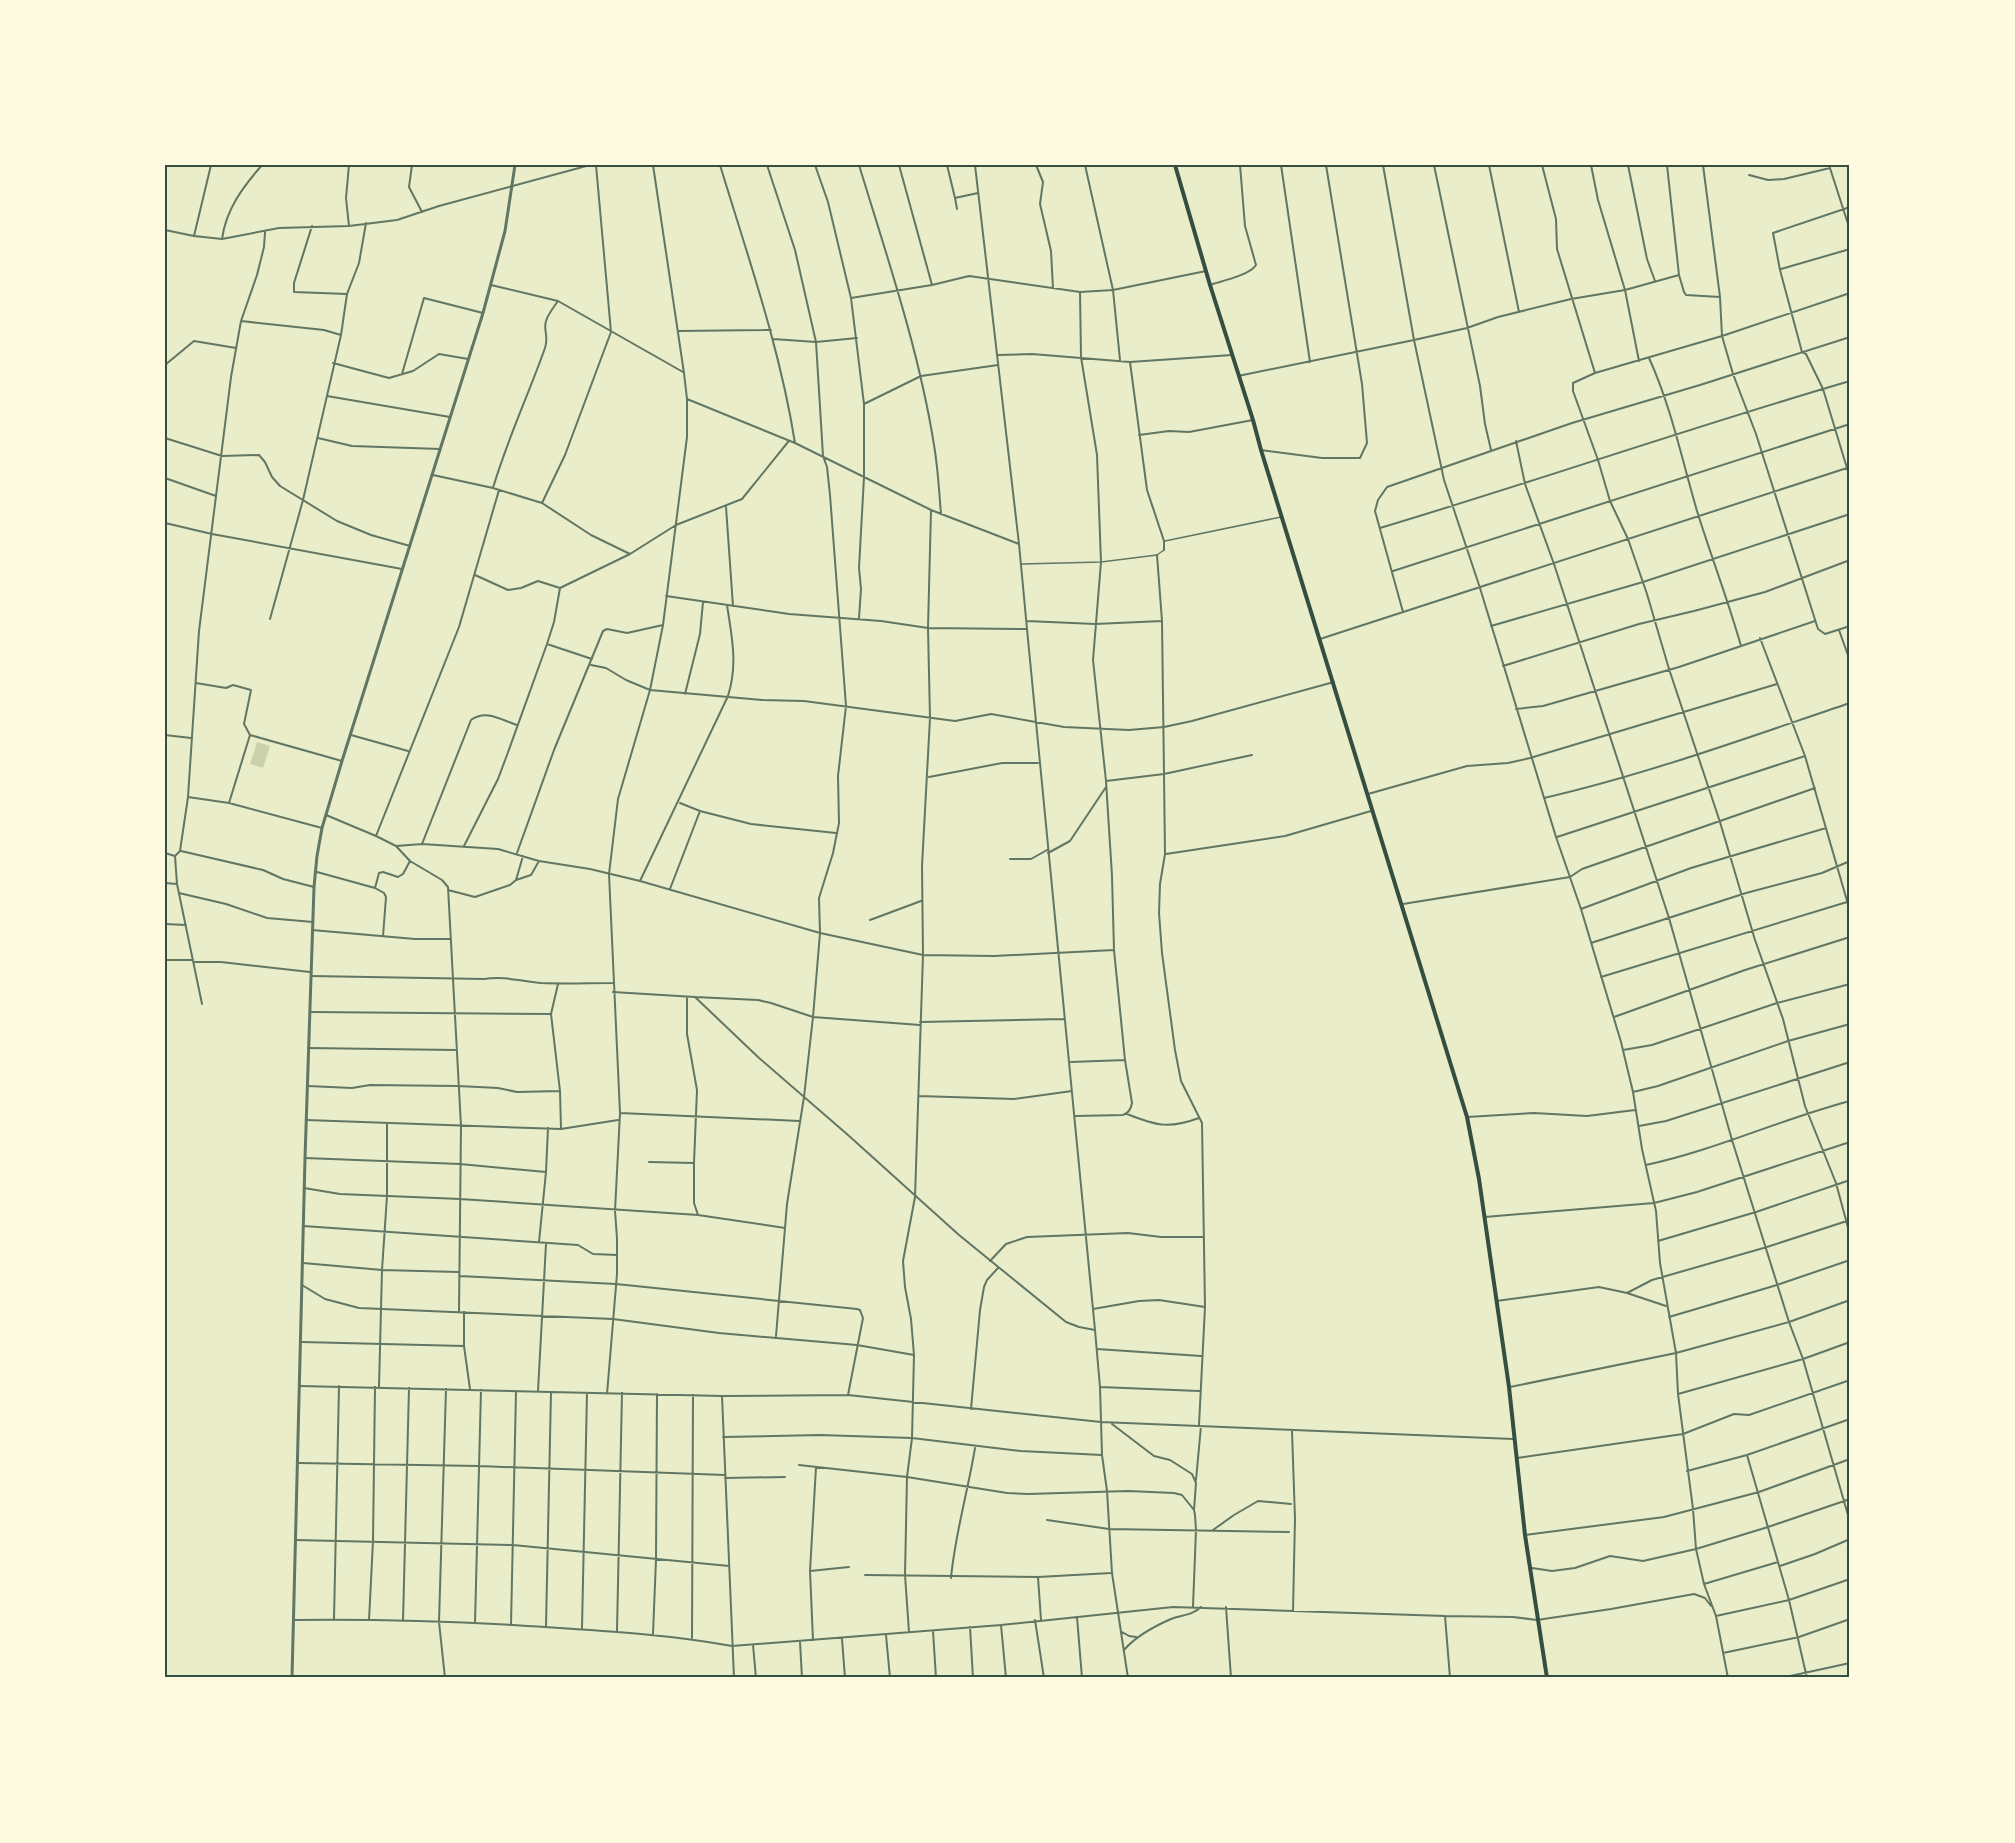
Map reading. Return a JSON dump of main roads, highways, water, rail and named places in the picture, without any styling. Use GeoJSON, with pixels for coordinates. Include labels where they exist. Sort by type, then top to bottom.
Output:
{"type":"FeatureCollection","features":[{"type":"Feature","properties":{"kind":"main road"},"geometry":{"type":"LineString","coordinates":[[1175,165],[1467,1117],[1485,1217],[1509,1387],[1525,1535],[1547,1678]]}}]}
